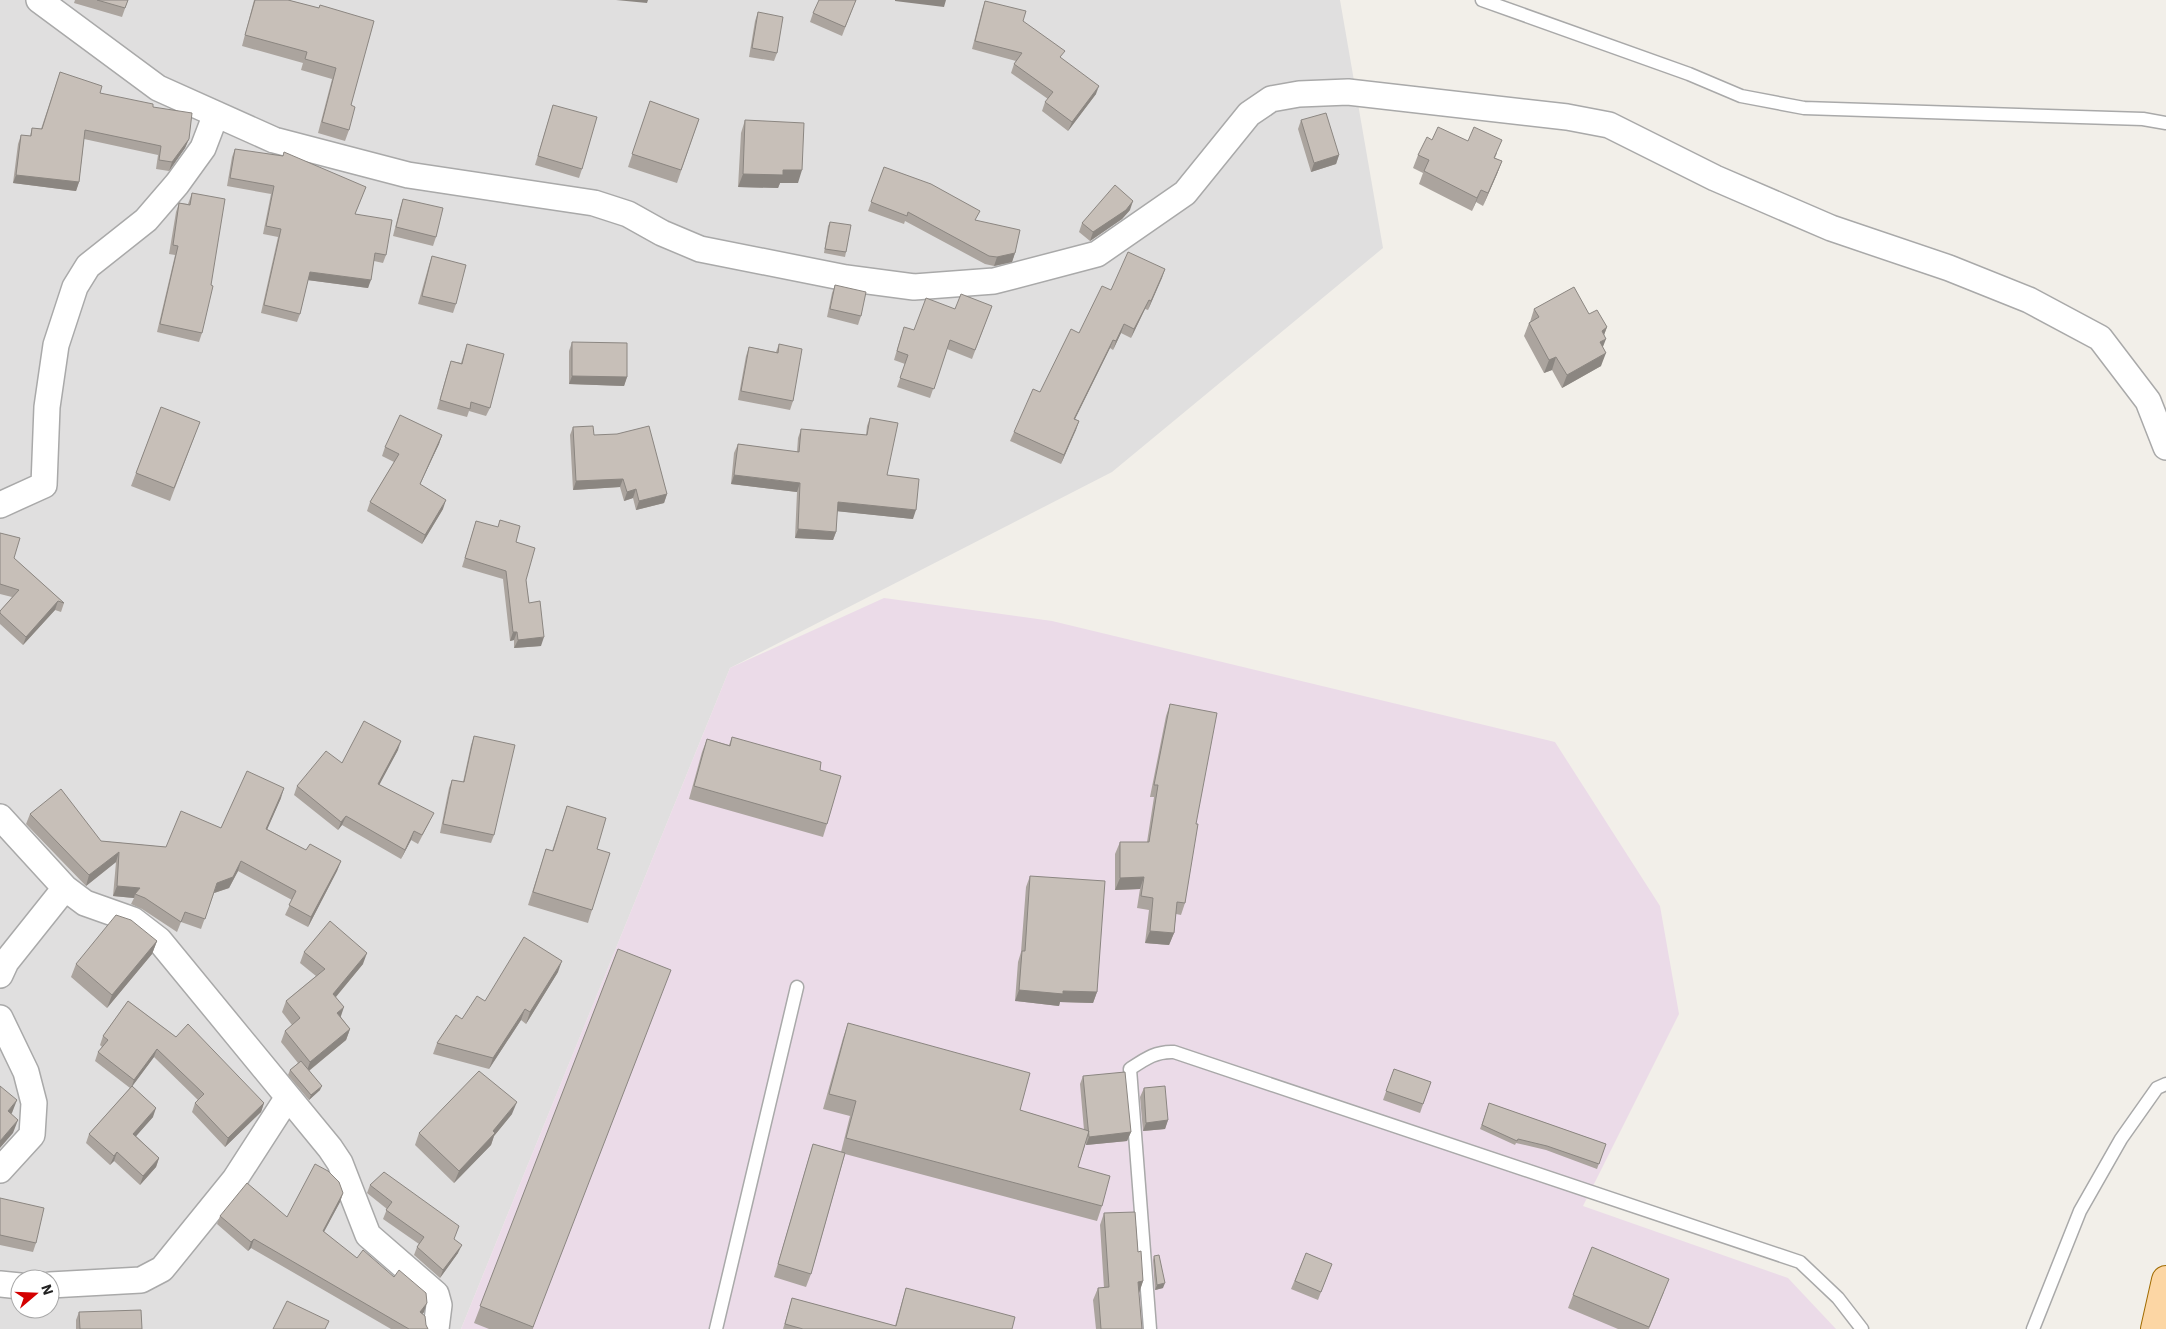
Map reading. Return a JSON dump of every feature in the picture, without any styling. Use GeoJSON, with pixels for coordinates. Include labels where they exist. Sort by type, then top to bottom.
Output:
{"type":"FeatureCollection","features":[{"type":"Feature","properties":{"kind":"main road"},"geometry":{"type":"LineString","coordinates":[[2156,1329],[2166,1280]]}},
{"type":"Feature","properties":{"kind":"street"},"geometry":{"type":"LineString","coordinates":[[39,0],[158,88],[274,140],[408,175],[594,202],[628,214],[662,233],[700,249],[846,278],[914,286],[994,282],[1098,254],[1185,193],[1249,114],[1271,99],[1299,94],[1348,92],[1567,117],[1609,125],[1715,178],[1822,224],[2029,300],[2100,338],[2148,401],[2166,446]]}},
{"type":"Feature","properties":{"kind":"street"},"geometry":{"type":"LineString","coordinates":[[0,505],[44,485],[47,407],[56,345],[75,287],[88,266],[146,220],[177,184],[203,148],[216,114]]}},
{"type":"Feature","properties":{"kind":"street"},"geometry":{"type":"LineString","coordinates":[[0,817],[65,888],[85,903],[133,920],[159,940],[330,1148],[340,1164],[368,1235],[436,1294],[439,1305],[436,1329]]}},
{"type":"Feature","properties":{"kind":"street"},"geometry":{"type":"LineString","coordinates":[[0,975],[6,962],[65,888]]}},
{"type":"Feature","properties":{"kind":"street"},"geometry":{"type":"LineString","coordinates":[[0,1018],[26,1072],[34,1103],[32,1135],[0,1170]]}},
{"type":"Feature","properties":{"kind":"street"},"geometry":{"type":"LineString","coordinates":[[60,1284],[141,1280],[162,1270],[235,1179],[288,1098]]}},
{"type":"Feature","properties":{"kind":"lane"},"geometry":{"type":"LineString","coordinates":[[1482,0],[1689,74],[1741,96],[1804,108],[2143,119],[2166,123]]}},
{"type":"Feature","properties":{"kind":"lane"},"geometry":{"type":"LineString","coordinates":[[716,1329],[796,987]]}},
{"type":"Feature","properties":{"kind":"lane"},"geometry":{"type":"LineString","coordinates":[[1150,1329],[1130,1069],[1162,1051],[1183,1055],[1800,1262],[1838,1298],[1862,1329]]}},
{"type":"Feature","properties":{"kind":"lane"},"geometry":{"type":"LineString","coordinates":[[2033,1329],[2080,1211],[2121,1138],[2157,1088],[2166,1084]]}},
{"type":"Feature","properties":{"kind":"shaded area"},"geometry":{"type":"Polygon","coordinates":[[[0,0],[1340,0],[1383,248],[1112,472],[730,668],[461,1329],[0,1329],[0,0]]]}},
{"type":"Feature","properties":{"kind":"shaded area"},"geometry":{"type":"Polygon","coordinates":[[[884,598],[1052,621],[1555,742],[1660,906],[1679,1014],[1583,1206],[1788,1278],[1836,1329],[461,1329],[730,668],[884,598]]]}},
{"type":"Feature","properties":{"kind":"building"},"geometry":{"type":"Polygon","coordinates":[[[97,0],[128,0],[125,8],[97,0]]]}},
{"type":"Feature","properties":{"kind":"building"},"geometry":{"type":"Polygon","coordinates":[[[255,0],[288,0],[319,8],[320,5],[374,21],[351,105],[355,107],[349,130],[322,122],[336,68],[305,59],[307,52],[245,35],[255,0]]]}},
{"type":"Feature","properties":{"kind":"building"},"geometry":{"type":"Polygon","coordinates":[[[819,0],[856,0],[845,27],[813,13],[819,0]]]}},
{"type":"Feature","properties":{"kind":"building"},"geometry":{"type":"Polygon","coordinates":[[[985,1],[1026,11],[1023,21],[1065,51],[1060,57],[1099,86],[1072,122],[1045,102],[1053,92],[1014,64],[1022,53],[975,41],[985,1]]]}},
{"type":"Feature","properties":{"kind":"building"},"geometry":{"type":"Polygon","coordinates":[[[758,12],[783,17],[777,53],[752,48],[758,12]]]}},
{"type":"Feature","properties":{"kind":"building"},"geometry":{"type":"Polygon","coordinates":[[[60,72],[102,86],[100,93],[153,104],[153,107],[192,113],[189,139],[172,162],[159,160],[161,146],[85,130],[79,182],[16,175],[21,135],[31,136],[32,128],[42,129],[60,72]]]}},
{"type":"Feature","properties":{"kind":"building"},"geometry":{"type":"Polygon","coordinates":[[[650,101],[699,119],[681,170],[632,154],[650,101]]]}},
{"type":"Feature","properties":{"kind":"building"},"geometry":{"type":"Polygon","coordinates":[[[553,105],[597,117],[582,169],[538,156],[553,105]]]}},
{"type":"Feature","properties":{"kind":"building"},"geometry":{"type":"Polygon","coordinates":[[[1326,113],[1339,155],[1314,163],[1301,120],[1326,113]]]}},
{"type":"Feature","properties":{"kind":"building"},"geometry":{"type":"Polygon","coordinates":[[[745,120],[804,123],[802,170],[783,170],[783,175],[743,174],[745,120]]]}},
{"type":"Feature","properties":{"kind":"building"},"geometry":{"type":"Polygon","coordinates":[[[1438,127],[1468,141],[1474,127],[1502,140],[1494,158],[1502,161],[1488,193],[1481,190],[1477,198],[1424,171],[1429,160],[1418,155],[1427,137],[1432,140],[1438,127]]]}},
{"type":"Feature","properties":{"kind":"building"},"geometry":{"type":"Polygon","coordinates":[[[235,149],[283,156],[284,152],[366,187],[355,214],[392,220],[386,255],[375,253],[371,280],[310,272],[300,314],[264,305],[281,229],[266,226],[274,186],[230,178],[235,149]]]}},
{"type":"Feature","properties":{"kind":"building"},"geometry":{"type":"Polygon","coordinates":[[[884,167],[931,184],[980,211],[975,220],[1020,230],[1015,253],[997,257],[989,256],[908,212],[907,216],[871,202],[884,167]]]}},
{"type":"Feature","properties":{"kind":"building"},"geometry":{"type":"Polygon","coordinates":[[[1115,185],[1133,201],[1126,210],[1093,232],[1082,223],[1115,185]]]}},
{"type":"Feature","properties":{"kind":"building"},"geometry":{"type":"Polygon","coordinates":[[[192,193],[225,199],[211,285],[213,286],[202,333],[160,324],[178,246],[173,245],[179,203],[190,205],[192,193]]]}},
{"type":"Feature","properties":{"kind":"building"},"geometry":{"type":"Polygon","coordinates":[[[403,199],[443,208],[436,237],[396,227],[403,199]]]}},
{"type":"Feature","properties":{"kind":"building"},"geometry":{"type":"Polygon","coordinates":[[[830,222],[851,225],[846,252],[825,249],[830,222]]]}},
{"type":"Feature","properties":{"kind":"building"},"geometry":{"type":"Polygon","coordinates":[[[1128,252],[1165,269],[1151,301],[1149,300],[1134,329],[1124,324],[1116,341],[1113,340],[1074,419],[1079,421],[1064,455],[1014,432],[1033,389],[1040,392],[1071,329],[1079,333],[1102,286],[1111,290],[1128,252]]]}},
{"type":"Feature","properties":{"kind":"building"},"geometry":{"type":"Polygon","coordinates":[[[432,256],[466,265],[456,304],[422,296],[432,256]]]}},
{"type":"Feature","properties":{"kind":"building"},"geometry":{"type":"Polygon","coordinates":[[[835,285],[866,292],[861,316],[830,309],[835,285]]]}},
{"type":"Feature","properties":{"kind":"building"},"geometry":{"type":"Polygon","coordinates":[[[1574,287],[1589,314],[1597,310],[1607,327],[1602,331],[1606,339],[1600,342],[1606,353],[1567,375],[1556,357],[1549,360],[1529,323],[1539,317],[1534,309],[1574,287]]]}},
{"type":"Feature","properties":{"kind":"building"},"geometry":{"type":"Polygon","coordinates":[[[961,294],[992,306],[975,350],[950,340],[934,389],[900,378],[908,355],[897,351],[904,327],[914,330],[926,298],[955,309],[961,294]]]}},
{"type":"Feature","properties":{"kind":"building"},"geometry":{"type":"Polygon","coordinates":[[[572,342],[627,343],[627,377],[572,376],[572,342]]]}},
{"type":"Feature","properties":{"kind":"building"},"geometry":{"type":"Polygon","coordinates":[[[467,344],[504,354],[490,408],[471,402],[470,409],[440,400],[451,361],[462,364],[467,344]]]}},
{"type":"Feature","properties":{"kind":"building"},"geometry":{"type":"Polygon","coordinates":[[[779,344],[802,349],[793,401],[741,391],[749,347],[778,353],[779,344]]]}},
{"type":"Feature","properties":{"kind":"building"},"geometry":{"type":"Polygon","coordinates":[[[161,407],[200,422],[174,488],[136,473],[161,407]]]}},
{"type":"Feature","properties":{"kind":"building"},"geometry":{"type":"Polygon","coordinates":[[[400,415],[442,435],[420,484],[446,500],[425,535],[370,502],[399,454],[385,447],[400,415]]]}},
{"type":"Feature","properties":{"kind":"building"},"geometry":{"type":"Polygon","coordinates":[[[870,418],[898,423],[887,475],[919,479],[916,510],[838,502],[836,532],[798,529],[800,483],[734,475],[738,444],[799,452],[801,429],[867,435],[870,418]]]}},
{"type":"Feature","properties":{"kind":"building"},"geometry":{"type":"Polygon","coordinates":[[[593,426],[594,435],[617,434],[649,426],[667,494],[639,501],[636,489],[627,492],[623,479],[576,481],[573,427],[593,426]]]}},
{"type":"Feature","properties":{"kind":"building"},"geometry":{"type":"Polygon","coordinates":[[[500,520],[520,526],[516,542],[535,548],[526,580],[529,603],[540,601],[544,637],[518,640],[517,632],[513,632],[506,571],[465,558],[476,521],[498,527],[500,520]]]}},
{"type":"Feature","properties":{"kind":"building"},"geometry":{"type":"Polygon","coordinates":[[[0,533],[20,538],[14,558],[64,603],[58,601],[26,637],[0,613],[19,590],[0,584],[0,533]]]}},
{"type":"Feature","properties":{"kind":"building"},"geometry":{"type":"Polygon","coordinates":[[[1170,704],[1217,713],[1196,824],[1198,824],[1185,903],[1177,902],[1174,933],[1150,931],[1153,898],[1141,896],[1144,877],[1120,878],[1120,842],[1149,842],[1158,785],[1154,785],[1170,704]]]}},
{"type":"Feature","properties":{"kind":"building"},"geometry":{"type":"Polygon","coordinates":[[[364,721],[401,741],[378,784],[434,813],[422,835],[414,831],[405,850],[346,816],[341,822],[297,786],[326,751],[342,763],[364,721]]]}},
{"type":"Feature","properties":{"kind":"building"},"geometry":{"type":"Polygon","coordinates":[[[474,736],[515,745],[494,835],[443,824],[452,780],[464,782],[474,736]]]}},
{"type":"Feature","properties":{"kind":"building"},"geometry":{"type":"Polygon","coordinates":[[[732,737],[821,762],[820,770],[841,776],[827,824],[694,786],[707,739],[730,746],[732,737]]]}},
{"type":"Feature","properties":{"kind":"building"},"geometry":{"type":"Polygon","coordinates":[[[247,771],[284,788],[266,829],[306,850],[310,844],[341,861],[311,917],[289,905],[296,891],[241,861],[233,877],[217,883],[205,919],[185,912],[181,922],[145,898],[135,894],[140,888],[117,886],[119,852],[89,875],[30,814],[61,789],[101,841],[166,847],[181,811],[221,828],[247,771]]]}},
{"type":"Feature","properties":{"kind":"building"},"geometry":{"type":"Polygon","coordinates":[[[567,806],[606,818],[597,849],[610,853],[592,910],[533,892],[546,849],[553,851],[567,806]]]}},
{"type":"Feature","properties":{"kind":"building"},"geometry":{"type":"Polygon","coordinates":[[[1030,876],[1105,881],[1097,992],[1063,991],[1063,994],[1019,990],[1022,951],[1025,951],[1030,876]]]}},
{"type":"Feature","properties":{"kind":"building"},"geometry":{"type":"Polygon","coordinates":[[[116,915],[131,920],[157,941],[112,995],[76,964],[116,915]]]}},
{"type":"Feature","properties":{"kind":"building"},"geometry":{"type":"Polygon","coordinates":[[[330,921],[367,953],[333,994],[344,1007],[337,1013],[350,1029],[310,1062],[285,1031],[300,1018],[286,1001],[325,969],[304,952],[330,921]]]}},
{"type":"Feature","properties":{"kind":"building"},"geometry":{"type":"Polygon","coordinates":[[[524,937],[562,961],[530,1012],[525,1009],[493,1058],[437,1043],[456,1015],[462,1019],[477,996],[485,1001],[524,937]]]}},
{"type":"Feature","properties":{"kind":"building"},"geometry":{"type":"Polygon","coordinates":[[[618,949],[671,970],[533,1327],[480,1306],[618,949]]]}},
{"type":"Feature","properties":{"kind":"building"},"geometry":{"type":"Polygon","coordinates":[[[128,1001],[176,1037],[188,1024],[264,1103],[228,1138],[195,1103],[204,1094],[157,1049],[134,1080],[98,1052],[108,1040],[103,1036],[128,1001]]]}},
{"type":"Feature","properties":{"kind":"building"},"geometry":{"type":"Polygon","coordinates":[[[848,1023],[1030,1073],[1020,1110],[1089,1131],[1078,1167],[1110,1176],[1102,1206],[846,1138],[856,1101],[829,1094],[848,1023]]]}},
{"type":"Feature","properties":{"kind":"building"},"geometry":{"type":"Polygon","coordinates":[[[301,1061],[322,1086],[311,1095],[290,1070],[301,1061]]]}},
{"type":"Feature","properties":{"kind":"building"},"geometry":{"type":"Polygon","coordinates":[[[1394,1069],[1431,1082],[1423,1104],[1386,1091],[1394,1069]]]}},
{"type":"Feature","properties":{"kind":"building"},"geometry":{"type":"Polygon","coordinates":[[[479,1071],[517,1102],[493,1131],[495,1133],[459,1171],[419,1133],[479,1071]]]}},
{"type":"Feature","properties":{"kind":"building"},"geometry":{"type":"Polygon","coordinates":[[[1125,1072],[1131,1132],[1089,1137],[1083,1076],[1125,1072]]]}},
{"type":"Feature","properties":{"kind":"building"},"geometry":{"type":"Polygon","coordinates":[[[0,1086],[17,1100],[8,1111],[18,1120],[0,1141],[0,1086]]]}},
{"type":"Feature","properties":{"kind":"building"},"geometry":{"type":"Polygon","coordinates":[[[132,1086],[156,1108],[133,1134],[159,1158],[143,1176],[117,1152],[114,1156],[89,1134],[132,1086]]]}},
{"type":"Feature","properties":{"kind":"building"},"geometry":{"type":"Polygon","coordinates":[[[1165,1086],[1168,1120],[1146,1123],[1144,1088],[1165,1086]]]}},
{"type":"Feature","properties":{"kind":"building"},"geometry":{"type":"Polygon","coordinates":[[[1489,1103],[1606,1144],[1599,1164],[1547,1146],[1518,1139],[1517,1141],[1482,1125],[1489,1103]]]}},
{"type":"Feature","properties":{"kind":"building"},"geometry":{"type":"Polygon","coordinates":[[[813,1144],[845,1153],[811,1274],[778,1264],[813,1144]]]}},
{"type":"Feature","properties":{"kind":"building"},"geometry":{"type":"Polygon","coordinates":[[[315,1164],[328,1171],[339,1182],[343,1193],[323,1231],[357,1258],[363,1250],[394,1277],[399,1270],[426,1293],[427,1303],[420,1312],[425,1316],[428,1329],[409,1329],[254,1239],[251,1242],[220,1216],[247,1183],[287,1217],[315,1164]]]}},
{"type":"Feature","properties":{"kind":"building"},"geometry":{"type":"Polygon","coordinates":[[[384,1172],[459,1226],[454,1239],[462,1245],[443,1270],[417,1247],[424,1237],[386,1210],[392,1202],[370,1185],[384,1172]]]}},
{"type":"Feature","properties":{"kind":"building"},"geometry":{"type":"Polygon","coordinates":[[[0,1198],[44,1208],[36,1243],[0,1235],[0,1198]]]}},
{"type":"Feature","properties":{"kind":"building"},"geometry":{"type":"Polygon","coordinates":[[[1135,1212],[1138,1252],[1141,1251],[1143,1281],[1138,1282],[1142,1329],[1101,1329],[1098,1288],[1109,1287],[1104,1213],[1135,1212]]]}},
{"type":"Feature","properties":{"kind":"building"},"geometry":{"type":"Polygon","coordinates":[[[1592,1247],[1669,1279],[1649,1327],[1573,1295],[1592,1247]]]}},
{"type":"Feature","properties":{"kind":"building"},"geometry":{"type":"Polygon","coordinates":[[[1306,1253],[1332,1264],[1321,1292],[1295,1281],[1306,1253]]]}},
{"type":"Feature","properties":{"kind":"building"},"geometry":{"type":"Polygon","coordinates":[[[1159,1255],[1165,1283],[1157,1285],[1154,1256],[1159,1255]]]}},
{"type":"Feature","properties":{"kind":"building"},"geometry":{"type":"Polygon","coordinates":[[[906,1288],[1015,1317],[1012,1329],[803,1329],[785,1324],[792,1298],[896,1326],[906,1288]]]}},
{"type":"Feature","properties":{"kind":"building"},"geometry":{"type":"Polygon","coordinates":[[[287,1301],[329,1321],[325,1329],[273,1329],[287,1301]]]}},
{"type":"Feature","properties":{"kind":"building"},"geometry":{"type":"Polygon","coordinates":[[[141,1310],[142,1329],[80,1329],[79,1312],[141,1310]]]}}]}
